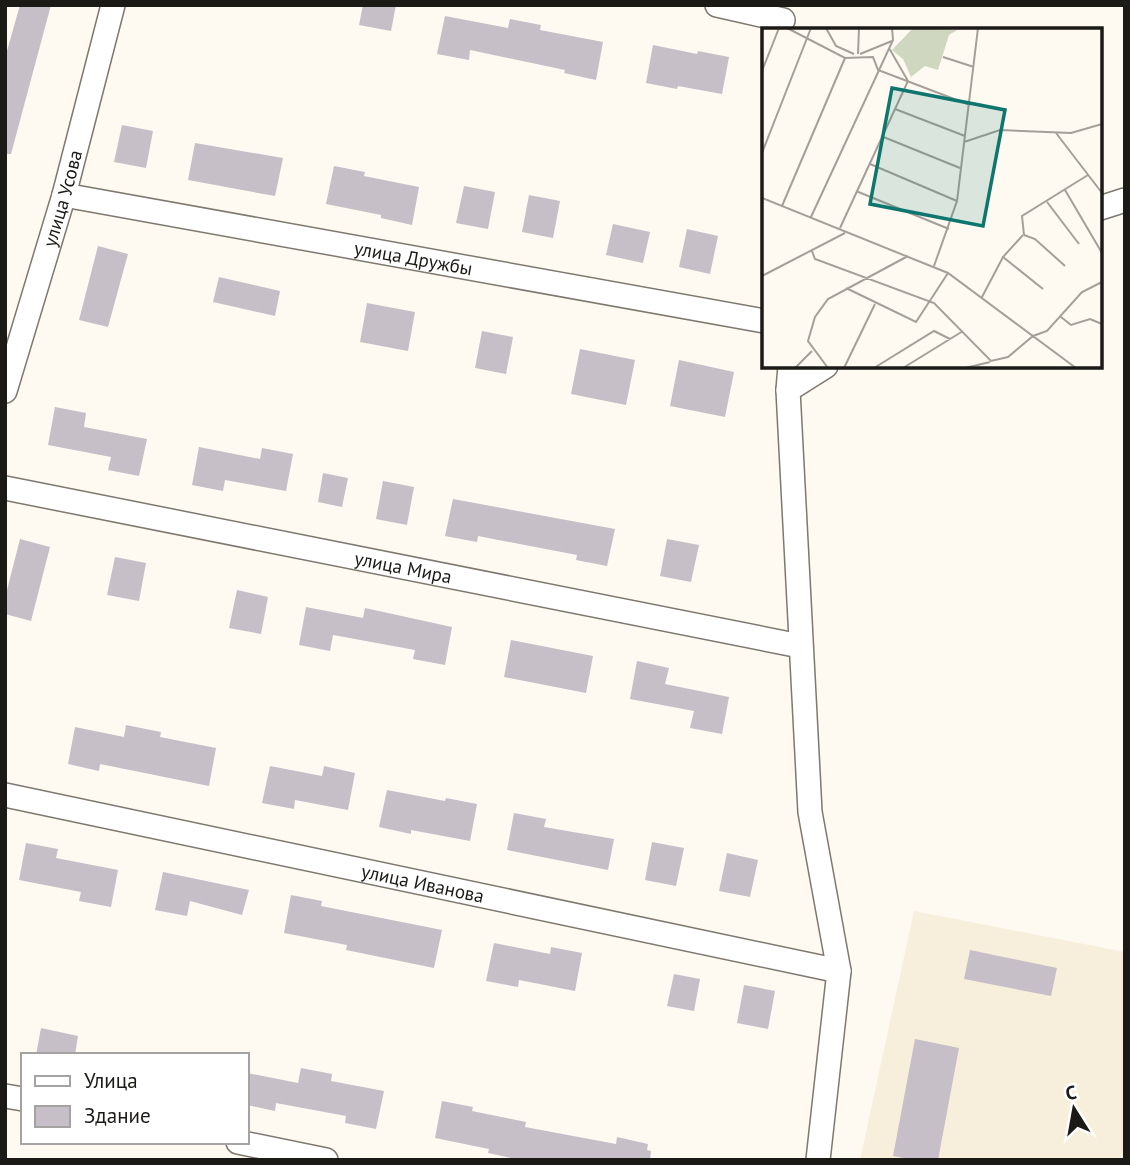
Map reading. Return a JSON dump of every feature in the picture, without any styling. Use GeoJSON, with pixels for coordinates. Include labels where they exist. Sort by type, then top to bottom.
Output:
{"type":"FeatureCollection","features":[{"type":"Feature","properties":{"kind":"street","name":"улица Усова"},"geometry":{"type":"LineString","coordinates":[[5,391],[64,195],[113,5]]}},
{"type":"Feature","properties":{"kind":"street"},"geometry":{"type":"LineString","coordinates":[[717,5],[782,18]]}},
{"type":"Feature","properties":{"kind":"street","name":"улица Дружбы"},"geometry":{"type":"LineString","coordinates":[[64,195],[762,321]]}},
{"type":"Feature","properties":{"kind":"street"},"geometry":{"type":"LineString","coordinates":[[1102,207],[1125,200]]}},
{"type":"Feature","properties":{"kind":"street"},"geometry":{"type":"LineString","coordinates":[[790,368],[788,390],[810,811],[839,971],[818,1160]]}},
{"type":"Feature","properties":{"kind":"street"},"geometry":{"type":"LineString","coordinates":[[788,390],[823,368]]}},
{"type":"Feature","properties":{"kind":"street","name":"улица Мира"},"geometry":{"type":"LineString","coordinates":[[5,488],[800,646]]}},
{"type":"Feature","properties":{"kind":"street","name":"улица Иванова"},"geometry":{"type":"LineString","coordinates":[[5,795],[839,971]]}},
{"type":"Feature","properties":{"kind":"street"},"geometry":{"type":"LineString","coordinates":[[248,1144],[326,1160]]}},
{"type":"Feature","properties":{"kind":"shaded area"},"geometry":{"type":"Polygon","coordinates":[[[914,911],[1125,952],[1125,1160],[860,1160],[914,911]]]}},
{"type":"Feature","properties":{"kind":"building"},"geometry":{"type":"Polygon","coordinates":[[[20,5],[51,5],[11,154],[5,154],[5,58],[20,5]]]}},
{"type":"Feature","properties":{"kind":"building"},"geometry":{"type":"Polygon","coordinates":[[[363,5],[396,5],[391,31],[359,25],[363,5]]]}},
{"type":"Feature","properties":{"kind":"building"},"geometry":{"type":"Polygon","coordinates":[[[445,16],[508,28],[510,19],[541,25],[540,30],[603,42],[596,80],[564,73],[565,70],[470,50],[469,60],[437,54],[445,16]]]}},
{"type":"Feature","properties":{"kind":"building"},"geometry":{"type":"Polygon","coordinates":[[[653,45],[729,57],[722,94],[646,83],[653,45]]]}},
{"type":"Feature","properties":{"kind":"building"},"geometry":{"type":"Polygon","coordinates":[[[122,125],[153,131],[146,168],[114,162],[122,125]]]}},
{"type":"Feature","properties":{"kind":"building"},"geometry":{"type":"Polygon","coordinates":[[[195,143],[283,158],[275,196],[188,180],[195,143]]]}},
{"type":"Feature","properties":{"kind":"building"},"geometry":{"type":"Polygon","coordinates":[[[334,166],[365,172],[364,176],[419,187],[412,225],[381,218],[381,215],[326,204],[334,166]]]}},
{"type":"Feature","properties":{"kind":"building"},"geometry":{"type":"Polygon","coordinates":[[[464,186],[495,192],[488,229],[456,223],[464,186]]]}},
{"type":"Feature","properties":{"kind":"building"},"geometry":{"type":"Polygon","coordinates":[[[529,195],[560,201],[553,238],[522,232],[529,195]]]}},
{"type":"Feature","properties":{"kind":"building"},"geometry":{"type":"Polygon","coordinates":[[[613,224],[650,232],[643,263],[606,255],[613,224]]]}},
{"type":"Feature","properties":{"kind":"building"},"geometry":{"type":"Polygon","coordinates":[[[687,229],[718,236],[710,274],[679,267],[687,229]]]}},
{"type":"Feature","properties":{"kind":"building"},"geometry":{"type":"Polygon","coordinates":[[[98,246],[128,254],[108,327],[79,320],[98,246]]]}},
{"type":"Feature","properties":{"kind":"building"},"geometry":{"type":"Polygon","coordinates":[[[219,277],[280,291],[275,316],[213,302],[219,277]]]}},
{"type":"Feature","properties":{"kind":"building"},"geometry":{"type":"Polygon","coordinates":[[[367,303],[415,312],[408,351],[360,342],[367,303]]]}},
{"type":"Feature","properties":{"kind":"building"},"geometry":{"type":"Polygon","coordinates":[[[482,331],[513,337],[506,374],[475,368],[482,331]]]}},
{"type":"Feature","properties":{"kind":"building"},"geometry":{"type":"Polygon","coordinates":[[[580,349],[635,360],[626,405],[571,394],[580,349]]]}},
{"type":"Feature","properties":{"kind":"building"},"geometry":{"type":"Polygon","coordinates":[[[679,360],[734,372],[725,417],[670,406],[679,360]]]}},
{"type":"Feature","properties":{"kind":"building"},"geometry":{"type":"Polygon","coordinates":[[[55,407],[86,413],[84,427],[147,439],[139,476],[108,470],[111,457],[48,445],[55,407]]]}},
{"type":"Feature","properties":{"kind":"building"},"geometry":{"type":"Polygon","coordinates":[[[199,447],[260,459],[262,448],[293,454],[286,491],[225,480],[223,491],[192,485],[199,447]]]}},
{"type":"Feature","properties":{"kind":"building"},"geometry":{"type":"Polygon","coordinates":[[[323,473],[348,478],[342,507],[318,502],[323,473]]]}},
{"type":"Feature","properties":{"kind":"building"},"geometry":{"type":"Polygon","coordinates":[[[383,481],[414,487],[407,525],[376,519],[383,481]]]}},
{"type":"Feature","properties":{"kind":"building"},"geometry":{"type":"Polygon","coordinates":[[[453,499],[615,529],[607,566],[576,560],[577,555],[478,536],[477,542],[445,536],[453,499]]]}},
{"type":"Feature","properties":{"kind":"building"},"geometry":{"type":"Polygon","coordinates":[[[20,539],[50,547],[31,621],[5,614],[5,598],[20,539]]]}},
{"type":"Feature","properties":{"kind":"building"},"geometry":{"type":"Polygon","coordinates":[[[667,539],[699,545],[691,582],[660,576],[667,539]]]}},
{"type":"Feature","properties":{"kind":"building"},"geometry":{"type":"Polygon","coordinates":[[[115,557],[146,563],[139,601],[107,595],[115,557]]]}},
{"type":"Feature","properties":{"kind":"building"},"geometry":{"type":"Polygon","coordinates":[[[237,590],[268,597],[261,634],[229,628],[237,590]]]}},
{"type":"Feature","properties":{"kind":"building"},"geometry":{"type":"Polygon","coordinates":[[[306,607],[363,618],[365,608],[452,627],[445,665],[413,659],[415,650],[333,635],[330,651],[299,645],[306,607]]]}},
{"type":"Feature","properties":{"kind":"building"},"geometry":{"type":"Polygon","coordinates":[[[511,640],[593,656],[586,693],[504,677],[511,640]]]}},
{"type":"Feature","properties":{"kind":"building"},"geometry":{"type":"Polygon","coordinates":[[[637,661],[669,668],[665,684],[729,697],[722,734],[690,728],[694,711],[630,699],[637,661]]]}},
{"type":"Feature","properties":{"kind":"building"},"geometry":{"type":"Polygon","coordinates":[[[126,725],[161,732],[160,737],[216,748],[209,786],[100,764],[99,771],[68,764],[75,727],[124,737],[126,725]]]}},
{"type":"Feature","properties":{"kind":"building"},"geometry":{"type":"Polygon","coordinates":[[[270,766],[322,776],[324,766],[355,773],[348,810],[295,800],[294,809],[262,803],[270,766]]]}},
{"type":"Feature","properties":{"kind":"building"},"geometry":{"type":"Polygon","coordinates":[[[387,790],[477,804],[470,841],[379,827],[387,790]]]}},
{"type":"Feature","properties":{"kind":"building"},"geometry":{"type":"Polygon","coordinates":[[[514,813],[546,819],[544,827],[614,839],[608,870],[507,850],[514,813]]]}},
{"type":"Feature","properties":{"kind":"building"},"geometry":{"type":"Polygon","coordinates":[[[652,842],[684,848],[676,886],[645,880],[652,842]]]}},
{"type":"Feature","properties":{"kind":"building"},"geometry":{"type":"Polygon","coordinates":[[[26,843],[58,849],[56,858],[118,870],[111,907],[79,901],[81,892],[19,880],[26,843]]]}},
{"type":"Feature","properties":{"kind":"building"},"geometry":{"type":"Polygon","coordinates":[[[727,853],[758,860],[750,897],[719,891],[727,853]]]}},
{"type":"Feature","properties":{"kind":"building"},"geometry":{"type":"Polygon","coordinates":[[[163,872],[249,890],[242,915],[190,901],[187,916],[155,910],[163,872]]]}},
{"type":"Feature","properties":{"kind":"building"},"geometry":{"type":"Polygon","coordinates":[[[291,895],[322,901],[321,906],[442,930],[434,968],[346,950],[347,945],[284,933],[291,895]]]}},
{"type":"Feature","properties":{"kind":"building"},"geometry":{"type":"Polygon","coordinates":[[[494,943],[550,954],[551,947],[582,953],[575,991],[519,980],[518,987],[486,981],[494,943]]]}},
{"type":"Feature","properties":{"kind":"building"},"geometry":{"type":"Polygon","coordinates":[[[970,950],[1057,968],[1051,996],[964,979],[970,950]]]}},
{"type":"Feature","properties":{"kind":"building"},"geometry":{"type":"Polygon","coordinates":[[[674,974],[700,979],[694,1011],[667,1006],[674,974]]]}},
{"type":"Feature","properties":{"kind":"building"},"geometry":{"type":"Polygon","coordinates":[[[744,985],[775,991],[768,1029],[737,1023],[744,985]]]}},
{"type":"Feature","properties":{"kind":"building"},"geometry":{"type":"Polygon","coordinates":[[[41,1028],[78,1036],[75,1053],[36,1053],[41,1028]]]}},
{"type":"Feature","properties":{"kind":"building"},"geometry":{"type":"Polygon","coordinates":[[[915,1039],[959,1048],[938,1160],[893,1156],[915,1039]]]}},
{"type":"Feature","properties":{"kind":"building"},"geometry":{"type":"Polygon","coordinates":[[[301,1068],[332,1074],[331,1081],[384,1091],[376,1129],[345,1123],[346,1116],[276,1103],[275,1111],[248,1105],[248,1073],[298,1083],[301,1068]]]}},
{"type":"Feature","properties":{"kind":"building"},"geometry":{"type":"Polygon","coordinates":[[[442,1101],[473,1107],[472,1111],[526,1122],[525,1127],[616,1144],[617,1137],[648,1144],[647,1150],[651,1151],[650,1160],[521,1160],[488,1153],[489,1149],[435,1138],[442,1101]]]}}]}
